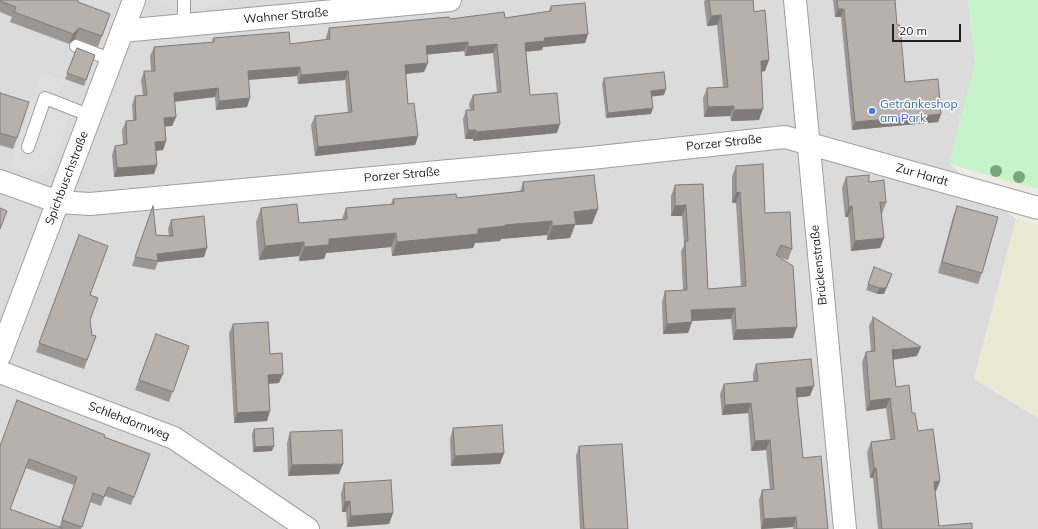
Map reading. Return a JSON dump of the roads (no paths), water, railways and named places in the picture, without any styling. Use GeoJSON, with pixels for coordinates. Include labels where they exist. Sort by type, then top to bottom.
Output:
{"type":"FeatureCollection","features":[{"type":"Feature","properties":{"kind":"street","name":"Spichbuschstraße"},"geometry":{"type":"LineString","coordinates":[[0,355],[134,0]]}},
{"type":"Feature","properties":{"kind":"street","name":"Wahner Straße"},"geometry":{"type":"LineString","coordinates":[[122,31],[450,0]]}},
{"type":"Feature","properties":{"kind":"street","name":"Brückenstraße"},"geometry":{"type":"LineString","coordinates":[[795,0],[807,142],[845,529]]}},
{"type":"Feature","properties":{"kind":"street","name":"Porzer Straße"},"geometry":{"type":"LineString","coordinates":[[0,181],[58,202],[90,204],[590,158],[784,137],[807,142]]}},
{"type":"Feature","properties":{"kind":"street","name":"Zur Hardt"},"geometry":{"type":"LineString","coordinates":[[807,142],[1038,208]]}},
{"type":"Feature","properties":{"kind":"street","name":"Schlehdornweg"},"geometry":{"type":"LineString","coordinates":[[0,372],[174,438],[308,529]]}},
{"type":"Feature","properties":{"kind":"lane"},"geometry":{"type":"LineString","coordinates":[[184,0],[184,25]]}},
{"type":"Feature","properties":{"kind":"lane"},"geometry":{"type":"LineString","coordinates":[[76,46],[112,60]]}},
{"type":"Feature","properties":{"kind":"lane"},"geometry":{"type":"LineString","coordinates":[[28,147],[45,98],[91,116]]}},
{"type":"Feature","properties":{"kind":"place","name":"Getränkeshop am Park"},"geometry":{"type":"Point","coordinates":[872,111]}}]}
